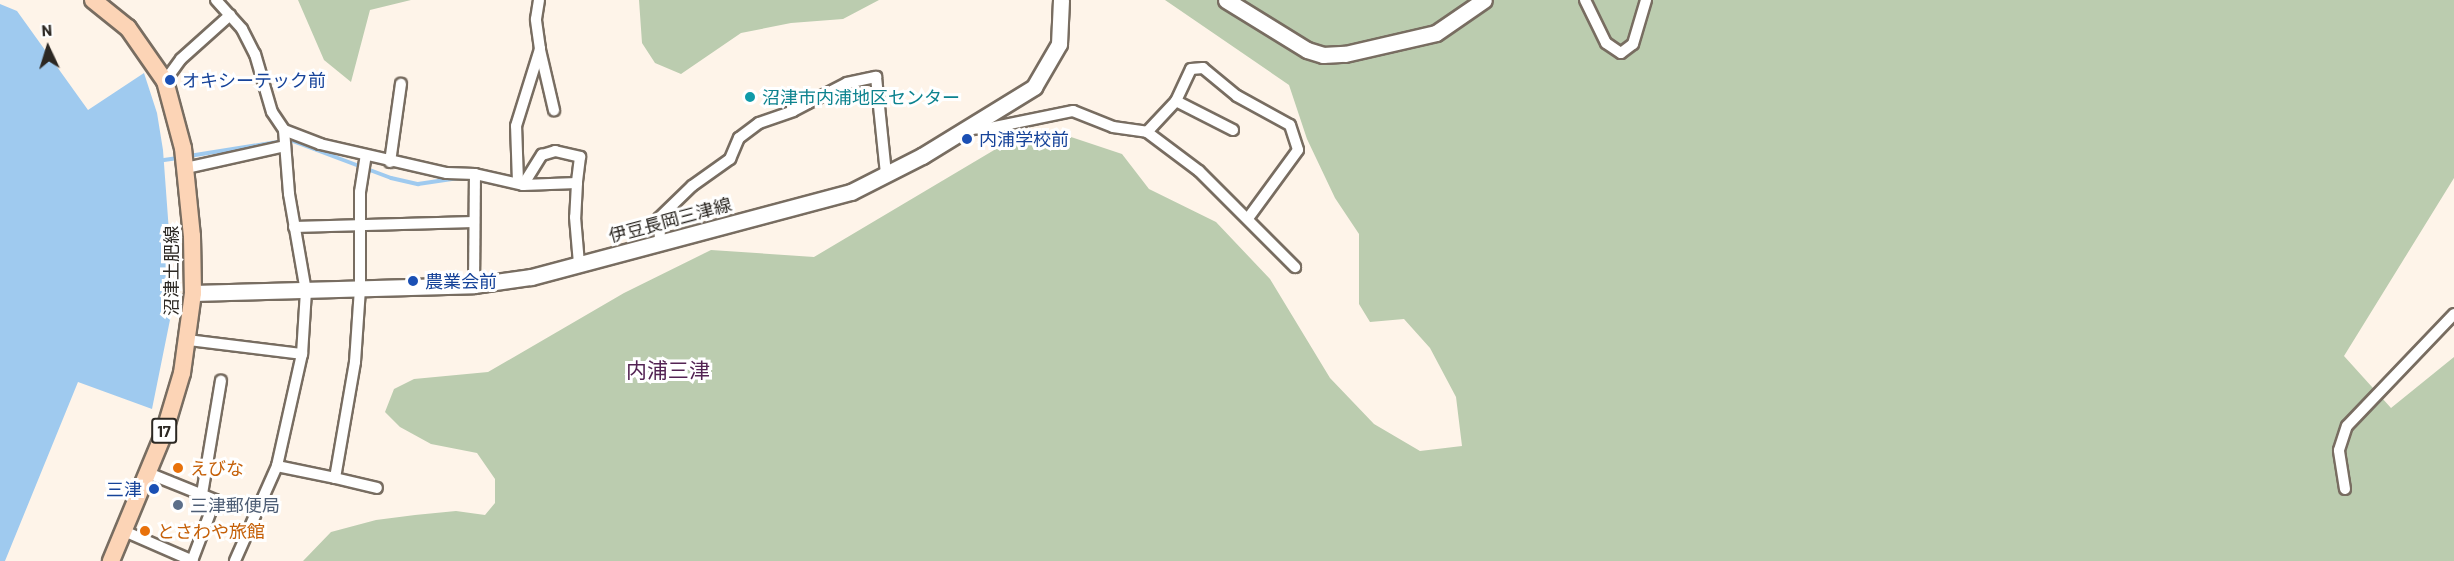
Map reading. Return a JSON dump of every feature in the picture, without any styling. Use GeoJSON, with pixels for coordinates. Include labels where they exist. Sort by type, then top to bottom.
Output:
{"type":"FeatureCollection","features":[{"type":"Feature","properties":{"kind":"main road","name":"沼津土肥線"},"geometry":{"type":"LineString","coordinates":[[93,0],[144,46],[165,81],[186,168],[193,293],[189,340],[164,433],[111,561]]}},
{"type":"Feature","properties":{"kind":"main road","name":"伊豆長岡三津線"},"geometry":{"type":"LineString","coordinates":[[193,293],[474,285],[531,277],[851,192],[968,129],[1034,87],[1050,65],[1059,44],[1061,0]]}},
{"type":"Feature","properties":{"kind":"main road"},"geometry":{"type":"LineString","coordinates":[[1226,0],[1307,50],[1323,55],[1345,54],[1436,33],[1484,0]]}},
{"type":"Feature","properties":{"kind":"street"},"geometry":{"type":"LineString","coordinates":[[216,0],[230,15],[255,54],[272,112],[284,130],[294,227],[306,291],[302,354],[277,466],[235,561]]}},
{"type":"Feature","properties":{"kind":"street"},"geometry":{"type":"LineString","coordinates":[[539,0],[536,19],[540,50],[555,110]]}},
{"type":"Feature","properties":{"kind":"street"},"geometry":{"type":"LineString","coordinates":[[1585,0],[1606,43],[1621,53],[1633,44],[1646,0]]}},
{"type":"Feature","properties":{"kind":"street"},"geometry":{"type":"LineString","coordinates":[[165,81],[181,59],[230,15]]}},
{"type":"Feature","properties":{"kind":"street"},"geometry":{"type":"LineString","coordinates":[[521,183],[516,126],[540,50]]}},
{"type":"Feature","properties":{"kind":"street"},"geometry":{"type":"LineString","coordinates":[[1147,132],[1176,101],[1191,69],[1203,68],[1237,96],[1290,125],[1298,150],[1249,217]]}},
{"type":"Feature","properties":{"kind":"street"},"geometry":{"type":"LineString","coordinates":[[660,243],[659,218],[692,186],[730,159],[739,138],[759,123],[793,111],[847,83],[876,77],[886,174]]}},
{"type":"Feature","properties":{"kind":"street"},"geometry":{"type":"LineString","coordinates":[[390,162],[402,84]]}},
{"type":"Feature","properties":{"kind":"street"},"geometry":{"type":"LineString","coordinates":[[1176,101],[1233,130]]}},
{"type":"Feature","properties":{"kind":"street"},"geometry":{"type":"LineString","coordinates":[[968,129],[1073,111],[1113,128],[1147,132],[1199,171],[1249,217],[1295,267]]}},
{"type":"Feature","properties":{"kind":"street"},"geometry":{"type":"LineString","coordinates":[[284,130],[366,156],[447,173],[475,174],[521,183],[577,183]]}},
{"type":"Feature","properties":{"kind":"street"},"geometry":{"type":"LineString","coordinates":[[186,168],[285,146]]}},
{"type":"Feature","properties":{"kind":"street"},"geometry":{"type":"LineString","coordinates":[[521,183],[542,155],[555,151],[580,157],[575,217],[579,264]]}},
{"type":"Feature","properties":{"kind":"street"},"geometry":{"type":"LineString","coordinates":[[335,478],[355,362],[360,289],[359,224],[366,156]]}},
{"type":"Feature","properties":{"kind":"street"},"geometry":{"type":"LineString","coordinates":[[474,285],[475,174]]}},
{"type":"Feature","properties":{"kind":"street"},"geometry":{"type":"LineString","coordinates":[[294,227],[474,222]]}},
{"type":"Feature","properties":{"kind":"street"},"geometry":{"type":"LineString","coordinates":[[2344,489],[2339,450],[2347,426],[2454,314]]}},
{"type":"Feature","properties":{"kind":"street"},"geometry":{"type":"LineString","coordinates":[[189,340],[302,354]]}},
{"type":"Feature","properties":{"kind":"street"},"geometry":{"type":"LineString","coordinates":[[202,494],[221,381]]}},
{"type":"Feature","properties":{"kind":"street"},"geometry":{"type":"LineString","coordinates":[[277,466],[377,488]]}},
{"type":"Feature","properties":{"kind":"street"},"geometry":{"type":"LineString","coordinates":[[124,531],[193,561],[215,500],[148,473]]}},
{"type":"Feature","properties":{"kind":"green space"},"geometry":{"type":"Polygon","coordinates":[[[298,0],[411,0],[370,10],[351,82],[324,60],[298,0]]]}},
{"type":"Feature","properties":{"kind":"green space"},"geometry":{"type":"Polygon","coordinates":[[[639,0],[879,0],[843,19],[791,23],[741,33],[681,74],[655,63],[642,43],[639,0]]]}},
{"type":"Feature","properties":{"kind":"green space"},"geometry":{"type":"Polygon","coordinates":[[[1165,0],[2454,0],[2454,178],[2344,356],[2391,408],[2454,357],[2454,561],[303,561],[331,532],[376,520],[415,515],[456,511],[485,515],[495,503],[495,479],[477,453],[431,444],[400,427],[385,412],[394,389],[414,379],[488,372],[624,293],[711,250],[814,257],[1006,143],[1065,135],[1122,154],[1149,189],[1216,222],[1270,279],[1330,378],[1374,424],[1420,451],[1462,446],[1456,397],[1430,348],[1404,319],[1370,322],[1359,304],[1359,234],[1335,198],[1307,139],[1289,85],[1165,0]]]}},
{"type":"Feature","properties":{"kind":"water"},"geometry":{"type":"Polygon","coordinates":[[[0,4],[17,11],[88,110],[144,73],[157,113],[163,150],[174,300],[152,409],[78,382],[5,561],[0,561],[0,4]]]}},
{"type":"Feature","properties":{"kind":"waterway"},"geometry":{"type":"LineString","coordinates":[[189,156],[290,140],[391,178],[418,184],[459,178]]}},
{"type":"Feature","properties":{"kind":"waterway"},"geometry":{"type":"LineString","coordinates":[[164,160],[178,158]]}},
{"type":"Feature","properties":{"kind":"place","name":"オキシーテック前"},"geometry":{"type":"Point","coordinates":[170,80]}},
{"type":"Feature","properties":{"kind":"place","name":"沼津市内浦地区センター"},"geometry":{"type":"Point","coordinates":[750,97]}},
{"type":"Feature","properties":{"kind":"place","name":"内浦学校前"},"geometry":{"type":"Point","coordinates":[967,139]}},
{"type":"Feature","properties":{"kind":"place","name":"農業会前"},"geometry":{"type":"Point","coordinates":[413,281]}},
{"type":"Feature","properties":{"kind":"place","name":"えびな"},"geometry":{"type":"Point","coordinates":[178,468]}},
{"type":"Feature","properties":{"kind":"place","name":"三津"},"geometry":{"type":"Point","coordinates":[154,489]}},
{"type":"Feature","properties":{"kind":"place","name":"三津郵便局"},"geometry":{"type":"Point","coordinates":[178,505]}},
{"type":"Feature","properties":{"kind":"place","name":"とさわや旅館"},"geometry":{"type":"Point","coordinates":[145,531]}},
{"type":"Feature","properties":{"kind":"district","name":"内浦三津"},"geometry":{"type":"Point","coordinates":[668,370]}}]}
